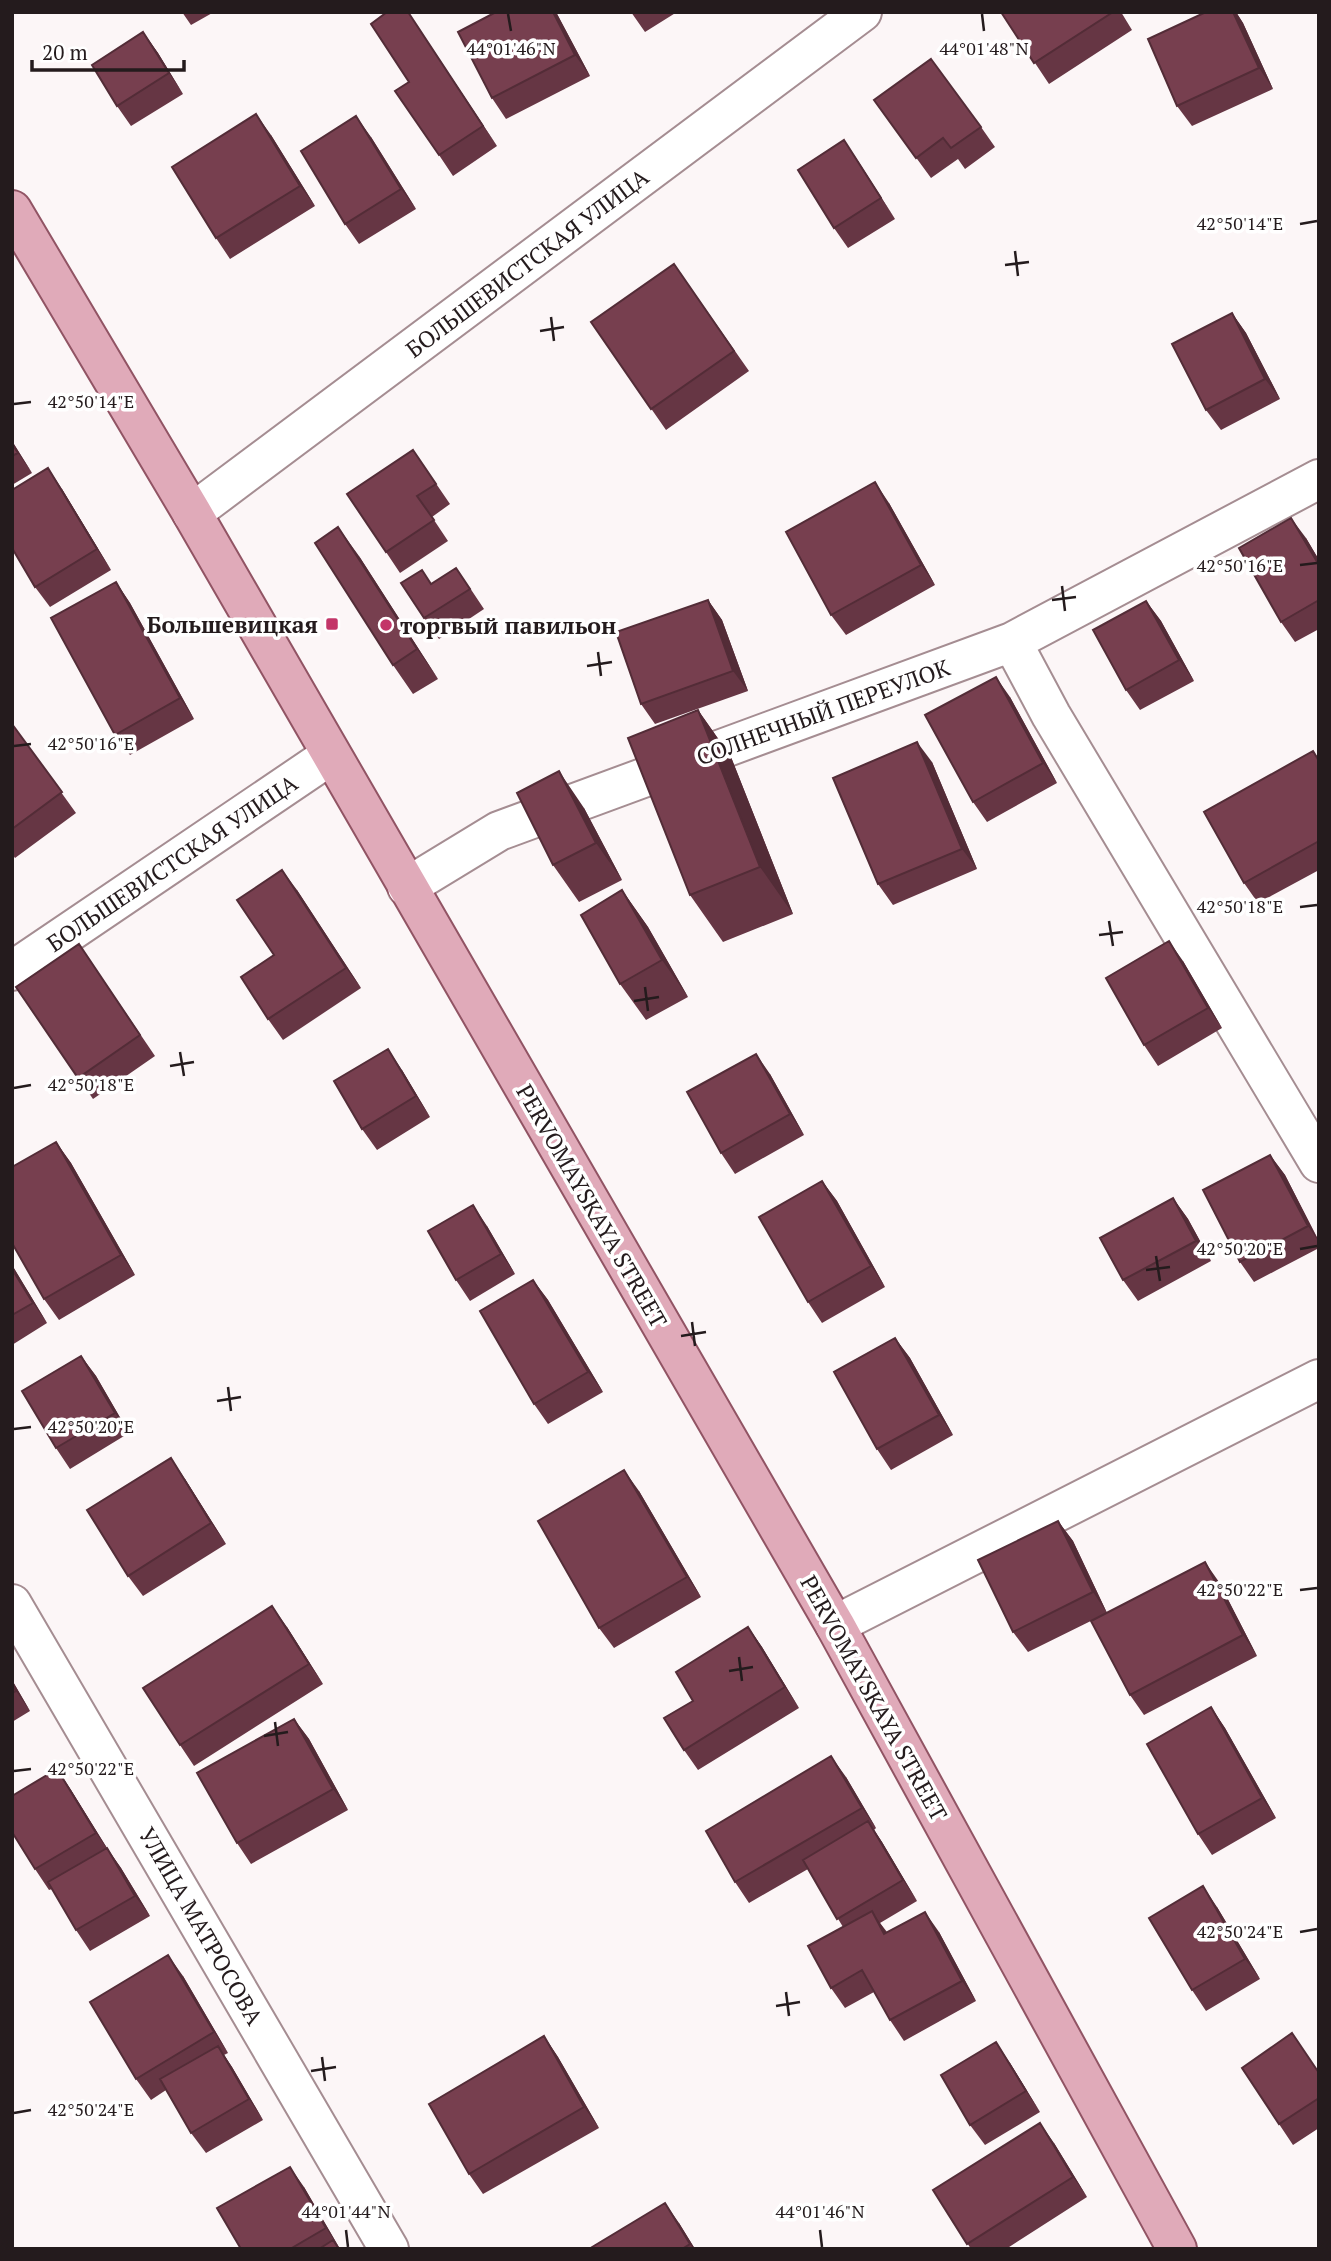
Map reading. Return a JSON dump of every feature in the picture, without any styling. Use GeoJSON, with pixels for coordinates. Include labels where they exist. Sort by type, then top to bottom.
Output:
{"type":"FeatureCollection","features":[{"type":"Feature","properties":{"kind":"main road","name":"PERVOMAYSKAYA STREET"},"geometry":{"type":"LineString","coordinates":[[12,210],[192,513],[835,1625],[1177,2249]]}},
{"type":"Feature","properties":{"kind":"street","name":"БОЛЬШЕВИСТСКАЯ УЛИЦА"},"geometry":{"type":"LineString","coordinates":[[192,513],[862,12]]}},
{"type":"Feature","properties":{"kind":"street","name":"СОЛНЕЧНЫЙ ПЕРЕУЛОК"},"geometry":{"type":"LineString","coordinates":[[407,887],[499,831],[1012,642],[1319,479]]}},
{"type":"Feature","properties":{"kind":"street"},"geometry":{"type":"LineString","coordinates":[[1012,642],[1051,715],[1319,1163]]}},
{"type":"Feature","properties":{"kind":"street","name":"БОЛЬШЕВИСТСКАЯ УЛИЦА"},"geometry":{"type":"LineString","coordinates":[[12,971],[331,755]]}},
{"type":"Feature","properties":{"kind":"street"},"geometry":{"type":"LineString","coordinates":[[835,1625],[1319,1380]]}},
{"type":"Feature","properties":{"kind":"street","name":"УЛИЦА МАТРОСОВА"},"geometry":{"type":"LineString","coordinates":[[12,1604],[389,2249]]}},
{"type":"Feature","properties":{"kind":"building"},"geometry":{"type":"Polygon","coordinates":[[[387,12],[408,12],[483,126],[439,155],[395,91],[409,82],[371,24],[387,12]]]}},
{"type":"Feature","properties":{"kind":"building"},"geometry":{"type":"Polygon","coordinates":[[[496,12],[553,12],[575,55],[492,98],[458,32],[496,12]]]}},
{"type":"Feature","properties":{"kind":"building"},"geometry":{"type":"Polygon","coordinates":[[[1001,12],[1113,12],[1034,63],[1001,12]]]}},
{"type":"Feature","properties":{"kind":"building"},"geometry":{"type":"Polygon","coordinates":[[[1206,12],[1233,12],[1259,68],[1177,106],[1148,39],[1206,12]]]}},
{"type":"Feature","properties":{"kind":"building"},"geometry":{"type":"Polygon","coordinates":[[[143,32],[169,73],[117,106],[92,65],[143,32]]]}},
{"type":"Feature","properties":{"kind":"building"},"geometry":{"type":"Polygon","coordinates":[[[931,59],[981,127],[951,148],[943,138],[916,158],[874,100],[931,59]]]}},
{"type":"Feature","properties":{"kind":"building"},"geometry":{"type":"Polygon","coordinates":[[[256,114],[300,186],[216,238],[172,167],[256,114]]]}},
{"type":"Feature","properties":{"kind":"building"},"geometry":{"type":"Polygon","coordinates":[[[356,116],[401,189],[345,224],[301,151],[356,116]]]}},
{"type":"Feature","properties":{"kind":"building"},"geometry":{"type":"Polygon","coordinates":[[[844,140],[881,198],[834,228],[798,170],[844,140]]]}},
{"type":"Feature","properties":{"kind":"building"},"geometry":{"type":"Polygon","coordinates":[[[674,264],[734,351],[651,409],[591,322],[674,264]]]}},
{"type":"Feature","properties":{"kind":"building"},"geometry":{"type":"Polygon","coordinates":[[[1232,313],[1265,379],[1206,410],[1172,344],[1232,313]]]}},
{"type":"Feature","properties":{"kind":"building"},"geometry":{"type":"Polygon","coordinates":[[[12,444],[18,453],[12,456],[12,444]]]}},
{"type":"Feature","properties":{"kind":"building"},"geometry":{"type":"Polygon","coordinates":[[[413,450],[436,484],[417,496],[434,520],[386,552],[347,494],[413,450]]]}},
{"type":"Feature","properties":{"kind":"building"},"geometry":{"type":"Polygon","coordinates":[[[48,468],[97,549],[35,587],[12,548],[12,490],[48,468]]]}},
{"type":"Feature","properties":{"kind":"building"},"geometry":{"type":"Polygon","coordinates":[[[875,482],[921,565],[831,615],[786,532],[875,482]]]}},
{"type":"Feature","properties":{"kind":"building"},"geometry":{"type":"Polygon","coordinates":[[[1291,518],[1319,565],[1319,600],[1281,622],[1239,548],[1291,518]]]}},
{"type":"Feature","properties":{"kind":"building","name":"торгвый павильон"},"geometry":{"type":"Polygon","coordinates":[[[338,527],[417,649],[393,665],[315,543],[338,527]]]}},
{"type":"Feature","properties":{"kind":"building"},"geometry":{"type":"Polygon","coordinates":[[[456,568],[470,589],[424,618],[401,583],[422,570],[431,584],[456,568]]]}},
{"type":"Feature","properties":{"kind":"building"},"geometry":{"type":"Polygon","coordinates":[[[116,582],[180,698],[115,735],[51,618],[116,582]]]}},
{"type":"Feature","properties":{"kind":"building"},"geometry":{"type":"Polygon","coordinates":[[[708,600],[733,671],[641,704],[616,632],[708,600]]]}},
{"type":"Feature","properties":{"kind":"building"},"geometry":{"type":"Polygon","coordinates":[[[1146,601],[1179,660],[1126,690],[1093,630],[1146,601]]]}},
{"type":"Feature","properties":{"kind":"building"},"geometry":{"type":"Polygon","coordinates":[[[996,677],[1043,763],[973,802],[925,715],[996,677]]]}},
{"type":"Feature","properties":{"kind":"building"},"geometry":{"type":"Polygon","coordinates":[[[698,710],[760,867],[690,895],[628,738],[698,710]]]}},
{"type":"Feature","properties":{"kind":"building"},"geometry":{"type":"Polygon","coordinates":[[[12,724],[62,792],[12,829],[12,724]]]}},
{"type":"Feature","properties":{"kind":"building"},"geometry":{"type":"Polygon","coordinates":[[[917,742],[962,849],[878,884],[833,778],[917,742]]]}},
{"type":"Feature","properties":{"kind":"building"},"geometry":{"type":"Polygon","coordinates":[[[1313,751],[1319,761],[1319,841],[1244,883],[1204,812],[1313,751]]]}},
{"type":"Feature","properties":{"kind":"building"},"geometry":{"type":"Polygon","coordinates":[[[559,771],[596,843],[553,865],[517,793],[559,771]]]}},
{"type":"Feature","properties":{"kind":"building"},"geometry":{"type":"Polygon","coordinates":[[[282,870],[346,968],[268,1019],[241,977],[274,955],[237,900],[282,870]]]}},
{"type":"Feature","properties":{"kind":"building"},"geometry":{"type":"Polygon","coordinates":[[[622,890],[662,960],[620,984],[581,915],[622,890]]]}},
{"type":"Feature","properties":{"kind":"building"},"geometry":{"type":"Polygon","coordinates":[[[1169,941],[1208,1008],[1144,1045],[1106,978],[1169,941]]]}},
{"type":"Feature","properties":{"kind":"building"},"geometry":{"type":"Polygon","coordinates":[[[79,944],[140,1035],[78,1078],[16,987],[79,944]]]}},
{"type":"Feature","properties":{"kind":"building"},"geometry":{"type":"Polygon","coordinates":[[[388,1049],[416,1096],[362,1129],[334,1081],[388,1049]]]}},
{"type":"Feature","properties":{"kind":"building"},"geometry":{"type":"Polygon","coordinates":[[[756,1054],[790,1114],[721,1153],[687,1092],[756,1054]]]}},
{"type":"Feature","properties":{"kind":"building"},"geometry":{"type":"Polygon","coordinates":[[[56,1142],[121,1255],[44,1299],[12,1243],[12,1167],[56,1142]]]}},
{"type":"Feature","properties":{"kind":"building"},"geometry":{"type":"Polygon","coordinates":[[[1270,1155],[1308,1226],[1240,1262],[1203,1190],[1270,1155]]]}},
{"type":"Feature","properties":{"kind":"building"},"geometry":{"type":"Polygon","coordinates":[[[822,1181],[871,1266],[808,1302],[759,1217],[822,1181]]]}},
{"type":"Feature","properties":{"kind":"building"},"geometry":{"type":"Polygon","coordinates":[[[1173,1198],[1196,1241],[1123,1280],[1100,1238],[1173,1198]]]}},
{"type":"Feature","properties":{"kind":"building"},"geometry":{"type":"Polygon","coordinates":[[[473,1205],[501,1254],[456,1280],[428,1231],[473,1205]]]}},
{"type":"Feature","properties":{"kind":"building"},"geometry":{"type":"Polygon","coordinates":[[[12,1269],[33,1303],[12,1315],[12,1269]]]}},
{"type":"Feature","properties":{"kind":"building"},"geometry":{"type":"Polygon","coordinates":[[[533,1280],[588,1372],[534,1404],[480,1311],[533,1280]]]}},
{"type":"Feature","properties":{"kind":"building"},"geometry":{"type":"Polygon","coordinates":[[[895,1338],[939,1415],[877,1449],[834,1372],[895,1338]]]}},
{"type":"Feature","properties":{"kind":"building"},"geometry":{"type":"Polygon","coordinates":[[[81,1356],[115,1413],[56,1448],[22,1391],[81,1356]]]}},
{"type":"Feature","properties":{"kind":"building"},"geometry":{"type":"Polygon","coordinates":[[[171,1458],[211,1523],[128,1576],[87,1510],[171,1458]]]}},
{"type":"Feature","properties":{"kind":"building"},"geometry":{"type":"Polygon","coordinates":[[[624,1470],[687,1577],[599,1628],[538,1521],[624,1470]]]}},
{"type":"Feature","properties":{"kind":"building"},"geometry":{"type":"Polygon","coordinates":[[[1058,1521],[1093,1592],[1013,1632],[978,1560],[1058,1521]]]}},
{"type":"Feature","properties":{"kind":"building"},"geometry":{"type":"Polygon","coordinates":[[[1205,1562],[1243,1635],[1130,1695],[1091,1621],[1205,1562]]]}},
{"type":"Feature","properties":{"kind":"building"},"geometry":{"type":"Polygon","coordinates":[[[272,1606],[309,1664],[180,1745],[143,1688],[272,1606]]]}},
{"type":"Feature","properties":{"kind":"building"},"geometry":{"type":"Polygon","coordinates":[[[748,1627],[785,1687],[684,1750],[664,1718],[693,1701],[676,1672],[748,1627]]]}},
{"type":"Feature","properties":{"kind":"building"},"geometry":{"type":"Polygon","coordinates":[[[1211,1707],[1262,1798],[1198,1834],[1147,1744],[1211,1707]]]}},
{"type":"Feature","properties":{"kind":"building"},"geometry":{"type":"Polygon","coordinates":[[[294,1719],[333,1789],[237,1843],[197,1773],[294,1719]]]}},
{"type":"Feature","properties":{"kind":"building"},"geometry":{"type":"Polygon","coordinates":[[[831,1756],[862,1808],[735,1882],[706,1831],[831,1756]]]}},
{"type":"Feature","properties":{"kind":"building"},"geometry":{"type":"Polygon","coordinates":[[[57,1769],[96,1833],[35,1869],[12,1832],[12,1796],[57,1769]]]}},
{"type":"Feature","properties":{"kind":"building"},"geometry":{"type":"Polygon","coordinates":[[[868,1821],[903,1880],[837,1919],[803,1860],[868,1821]]]}},
{"type":"Feature","properties":{"kind":"building"},"geometry":{"type":"Polygon","coordinates":[[[107,1848],[135,1896],[76,1930],[48,1882],[107,1848]]]}},
{"type":"Feature","properties":{"kind":"building"},"geometry":{"type":"Polygon","coordinates":[[[1203,1886],[1245,1959],[1192,1990],[1149,1918],[1203,1886]]]}},
{"type":"Feature","properties":{"kind":"building"},"geometry":{"type":"Polygon","coordinates":[[[872,1911],[884,1934],[925,1912],[962,1981],[890,2020],[862,1970],[831,1988],[808,1946],[872,1911]]]}},
{"type":"Feature","properties":{"kind":"building"},"geometry":{"type":"Polygon","coordinates":[[[168,1955],[214,2032],[136,2079],[90,2002],[168,1955]]]}},
{"type":"Feature","properties":{"kind":"building"},"geometry":{"type":"Polygon","coordinates":[[[1292,2033],[1319,2073],[1319,2098],[1279,2124],[1242,2068],[1292,2033]]]}},
{"type":"Feature","properties":{"kind":"building"},"geometry":{"type":"Polygon","coordinates":[[[544,2036],[584,2107],[469,2174],[429,2104],[544,2036]]]}},
{"type":"Feature","properties":{"kind":"building"},"geometry":{"type":"Polygon","coordinates":[[[996,2042],[1026,2091],[970,2125],[941,2075],[996,2042]]]}},
{"type":"Feature","properties":{"kind":"building"},"geometry":{"type":"Polygon","coordinates":[[[218,2046],[249,2099],[191,2133],[160,2079],[218,2046]]]}},
{"type":"Feature","properties":{"kind":"building"},"geometry":{"type":"Polygon","coordinates":[[[1040,2123],[1073,2177],[967,2244],[933,2190],[1040,2123]]]}},
{"type":"Feature","properties":{"kind":"building"},"geometry":{"type":"Polygon","coordinates":[[[290,2167],[326,2228],[290,2249],[241,2249],[217,2208],[290,2167]]]}},
{"type":"Feature","properties":{"kind":"building"},"geometry":{"type":"Polygon","coordinates":[[[665,2203],[690,2244],[682,2249],[589,2249],[665,2203]]]}},
{"type":"Feature","properties":{"kind":"building"},"geometry":{"type":"Polygon","coordinates":[[[333,2240],[339,2249],[319,2249],[333,2240]]]}},
{"type":"Feature","properties":{"kind":"place","name":"Большевицкая"},"geometry":{"type":"Point","coordinates":[332,624]}},
{"type":"Feature","properties":{"kind":"place","name":"торгвый павильон"},"geometry":{"type":"Point","coordinates":[386,625]}}]}
